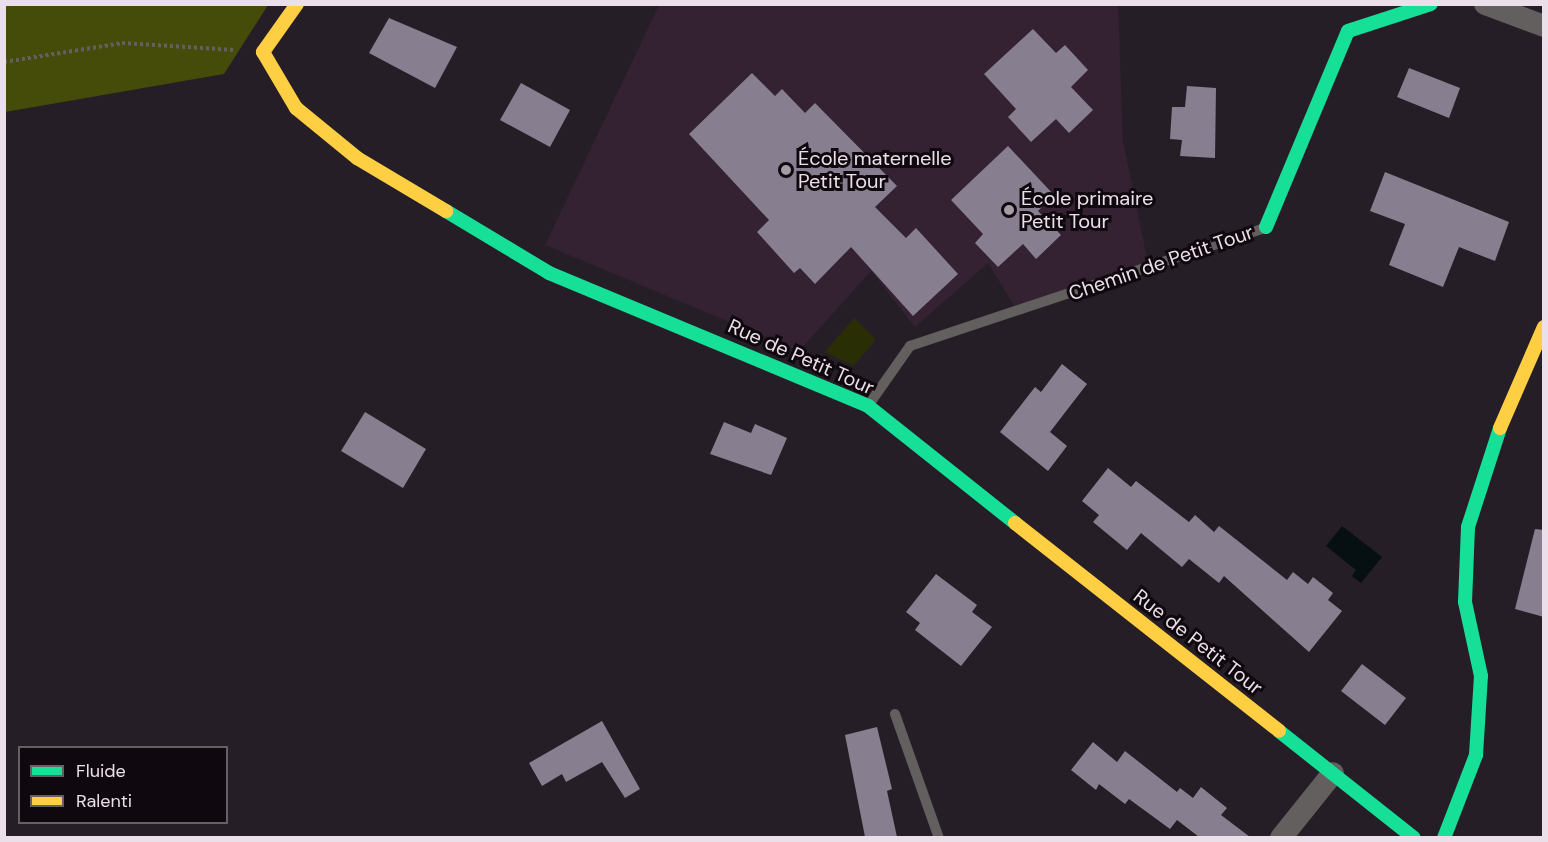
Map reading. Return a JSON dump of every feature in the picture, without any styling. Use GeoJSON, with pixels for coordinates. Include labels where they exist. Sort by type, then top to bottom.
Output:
{"type":"FeatureCollection","features":[{"type":"Feature","properties":{"kind":"street"},"geometry":{"type":"LineString","coordinates":[[262,52],[297,4]]}},
{"type":"Feature","properties":{"kind":"street","name":"Chemin de Petit Tour"},"geometry":{"type":"LineString","coordinates":[[1266,227],[1348,31],[1431,4]]}},
{"type":"Feature","properties":{"kind":"street"},"geometry":{"type":"LineString","coordinates":[[1485,4],[1544,26]]}},
{"type":"Feature","properties":{"kind":"street","name":"Rue de Petit Tour"},"geometry":{"type":"LineString","coordinates":[[262,52],[296,108],[357,158],[549,273],[868,406],[1414,837]]}},
{"type":"Feature","properties":{"kind":"street"},"geometry":{"type":"LineString","coordinates":[[1444,837],[1476,755],[1481,676],[1465,602],[1468,527],[1508,403],[1544,327]]}},
{"type":"Feature","properties":{"kind":"street"},"geometry":{"type":"LineString","coordinates":[[1281,837],[1333,774]]}},
{"type":"Feature","properties":{"kind":"lane","name":"Chemin de Petit Tour"},"geometry":{"type":"LineString","coordinates":[[868,406],[910,346],[1266,227]]}},
{"type":"Feature","properties":{"kind":"lane"},"geometry":{"type":"LineString","coordinates":[[896,714],[939,837]]}},
{"type":"Feature","properties":{"kind":"path"},"geometry":{"type":"LineString","coordinates":[[4,62],[122,43],[262,52]]}},
{"type":"Feature","properties":{"kind":"shaded area"},"geometry":{"type":"Polygon","coordinates":[[[659,5],[1118,5],[1123,141],[1149,268],[1018,312],[988,263],[915,327],[871,271],[799,351],[545,245],[659,5]]]}},
{"type":"Feature","properties":{"kind":"shaded area"},"geometry":{"type":"Polygon","coordinates":[[[1342,526],[1382,557],[1361,583],[1352,576],[1356,570],[1326,546],[1342,526]]]}},
{"type":"Feature","properties":{"kind":"green space"},"geometry":{"type":"Polygon","coordinates":[[[5,4],[268,5],[224,74],[5,112],[5,4]]]}},
{"type":"Feature","properties":{"kind":"green space"},"geometry":{"type":"Polygon","coordinates":[[[854,318],[876,340],[853,366],[825,352],[854,318]]]}},
{"type":"Feature","properties":{"kind":"building"},"geometry":{"type":"Polygon","coordinates":[[[389,18],[457,47],[435,88],[369,53],[389,18]]]}},
{"type":"Feature","properties":{"kind":"building"},"geometry":{"type":"Polygon","coordinates":[[[1033,29],[1056,53],[1065,45],[1088,70],[1071,87],[1093,110],[1069,133],[1056,119],[1031,142],[1008,117],[1016,109],[984,74],[1033,29]]]}},
{"type":"Feature","properties":{"kind":"building"},"geometry":{"type":"Polygon","coordinates":[[[1409,68],[1460,88],[1449,118],[1397,97],[1409,68]]]}},
{"type":"Feature","properties":{"kind":"building"},"geometry":{"type":"Polygon","coordinates":[[[752,73],[775,96],[782,89],[805,113],[815,103],[897,186],[875,207],[906,238],[916,228],[958,274],[913,316],[851,247],[815,284],[800,268],[794,273],[757,232],[769,220],[689,134],[752,73]]]}},
{"type":"Feature","properties":{"kind":"building"},"geometry":{"type":"Polygon","coordinates":[[[521,83],[570,110],[550,147],[500,120],[521,83]]]}},
{"type":"Feature","properties":{"kind":"building"},"geometry":{"type":"Polygon","coordinates":[[[1187,86],[1216,88],[1215,158],[1180,156],[1182,140],[1170,139],[1172,107],[1185,107],[1187,86]]]}},
{"type":"Feature","properties":{"kind":"building"},"geometry":{"type":"Polygon","coordinates":[[[1008,146],[1054,195],[1038,211],[1061,235],[1036,259],[1023,244],[998,267],[975,243],[983,234],[951,200],[1008,146]]]}},
{"type":"Feature","properties":{"kind":"building"},"geometry":{"type":"Polygon","coordinates":[[[1385,172],[1509,222],[1495,261],[1459,247],[1443,287],[1389,265],[1405,224],[1370,211],[1385,172]]]}},
{"type":"Feature","properties":{"kind":"building"},"geometry":{"type":"Polygon","coordinates":[[[1062,364],[1087,384],[1050,432],[1067,446],[1048,471],[1000,432],[1035,387],[1041,392],[1062,364]]]}},
{"type":"Feature","properties":{"kind":"building"},"geometry":{"type":"Polygon","coordinates":[[[365,412],[426,449],[403,488],[341,451],[365,412]]]}},
{"type":"Feature","properties":{"kind":"building"},"geometry":{"type":"Polygon","coordinates":[[[724,422],[751,433],[755,424],[787,438],[771,475],[710,454],[724,422]]]}},
{"type":"Feature","properties":{"kind":"building"},"geometry":{"type":"Polygon","coordinates":[[[1108,468],[1131,487],[1136,481],[1189,522],[1195,515],[1214,532],[1219,526],[1287,580],[1293,572],[1308,584],[1313,577],[1333,593],[1328,600],[1342,611],[1309,652],[1224,576],[1219,583],[1189,559],[1182,567],[1141,533],[1127,550],[1093,522],[1099,515],[1082,501],[1108,468]]]}},
{"type":"Feature","properties":{"kind":"building"},"geometry":{"type":"Polygon","coordinates":[[[1535,529],[1544,530],[1544,617],[1515,609],[1535,529]]]}},
{"type":"Feature","properties":{"kind":"building"},"geometry":{"type":"Polygon","coordinates":[[[936,574],[977,605],[972,612],[992,627],[961,666],[915,630],[920,623],[906,612],[936,574]]]}},
{"type":"Feature","properties":{"kind":"building"},"geometry":{"type":"Polygon","coordinates":[[[1362,664],[1406,698],[1385,725],[1341,691],[1362,664]]]}},
{"type":"Feature","properties":{"kind":"building"},"geometry":{"type":"Polygon","coordinates":[[[602,721],[640,789],[625,798],[602,762],[566,782],[562,774],[542,786],[529,763],[602,721]]]}},
{"type":"Feature","properties":{"kind":"building"},"geometry":{"type":"Polygon","coordinates":[[[877,727],[892,789],[887,791],[897,837],[865,837],[845,735],[877,727]]]}},
{"type":"Feature","properties":{"kind":"building"},"geometry":{"type":"Polygon","coordinates":[[[1093,742],[1117,762],[1125,751],[1177,792],[1180,788],[1193,798],[1201,787],[1227,808],[1221,815],[1250,837],[1199,837],[1177,820],[1170,829],[1129,799],[1125,804],[1099,784],[1096,790],[1071,770],[1093,742]]]}},
{"type":"Feature","properties":{"kind":"traffic: fast"},"geometry":{"type":"LineString","coordinates":[[1266,227],[1348,31],[1431,4]]}},
{"type":"Feature","properties":{"kind":"traffic: fast"},"geometry":{"type":"LineString","coordinates":[[446,211],[549,273],[868,406],[1015,523]]}},
{"type":"Feature","properties":{"kind":"traffic: fast"},"geometry":{"type":"LineString","coordinates":[[1444,838],[1476,755],[1481,676],[1465,602],[1468,527],[1500,428]]}},
{"type":"Feature","properties":{"kind":"traffic: fast"},"geometry":{"type":"LineString","coordinates":[[1279,731],[1414,838]]}},
{"type":"Feature","properties":{"kind":"traffic: slow"},"geometry":{"type":"LineString","coordinates":[[297,4],[263,52],[296,108],[357,158],[446,211]]}},
{"type":"Feature","properties":{"kind":"traffic: slow"},"geometry":{"type":"LineString","coordinates":[[1500,428],[1544,327]]}},
{"type":"Feature","properties":{"kind":"traffic: slow"},"geometry":{"type":"LineString","coordinates":[[1015,523],[1279,731]]}},
{"type":"Feature","properties":{"kind":"place","name":"École maternelle Petit Tour"},"geometry":{"type":"Point","coordinates":[786,170]}},
{"type":"Feature","properties":{"kind":"place","name":"École primaire Petit Tour"},"geometry":{"type":"Point","coordinates":[1009,210]}}]}
